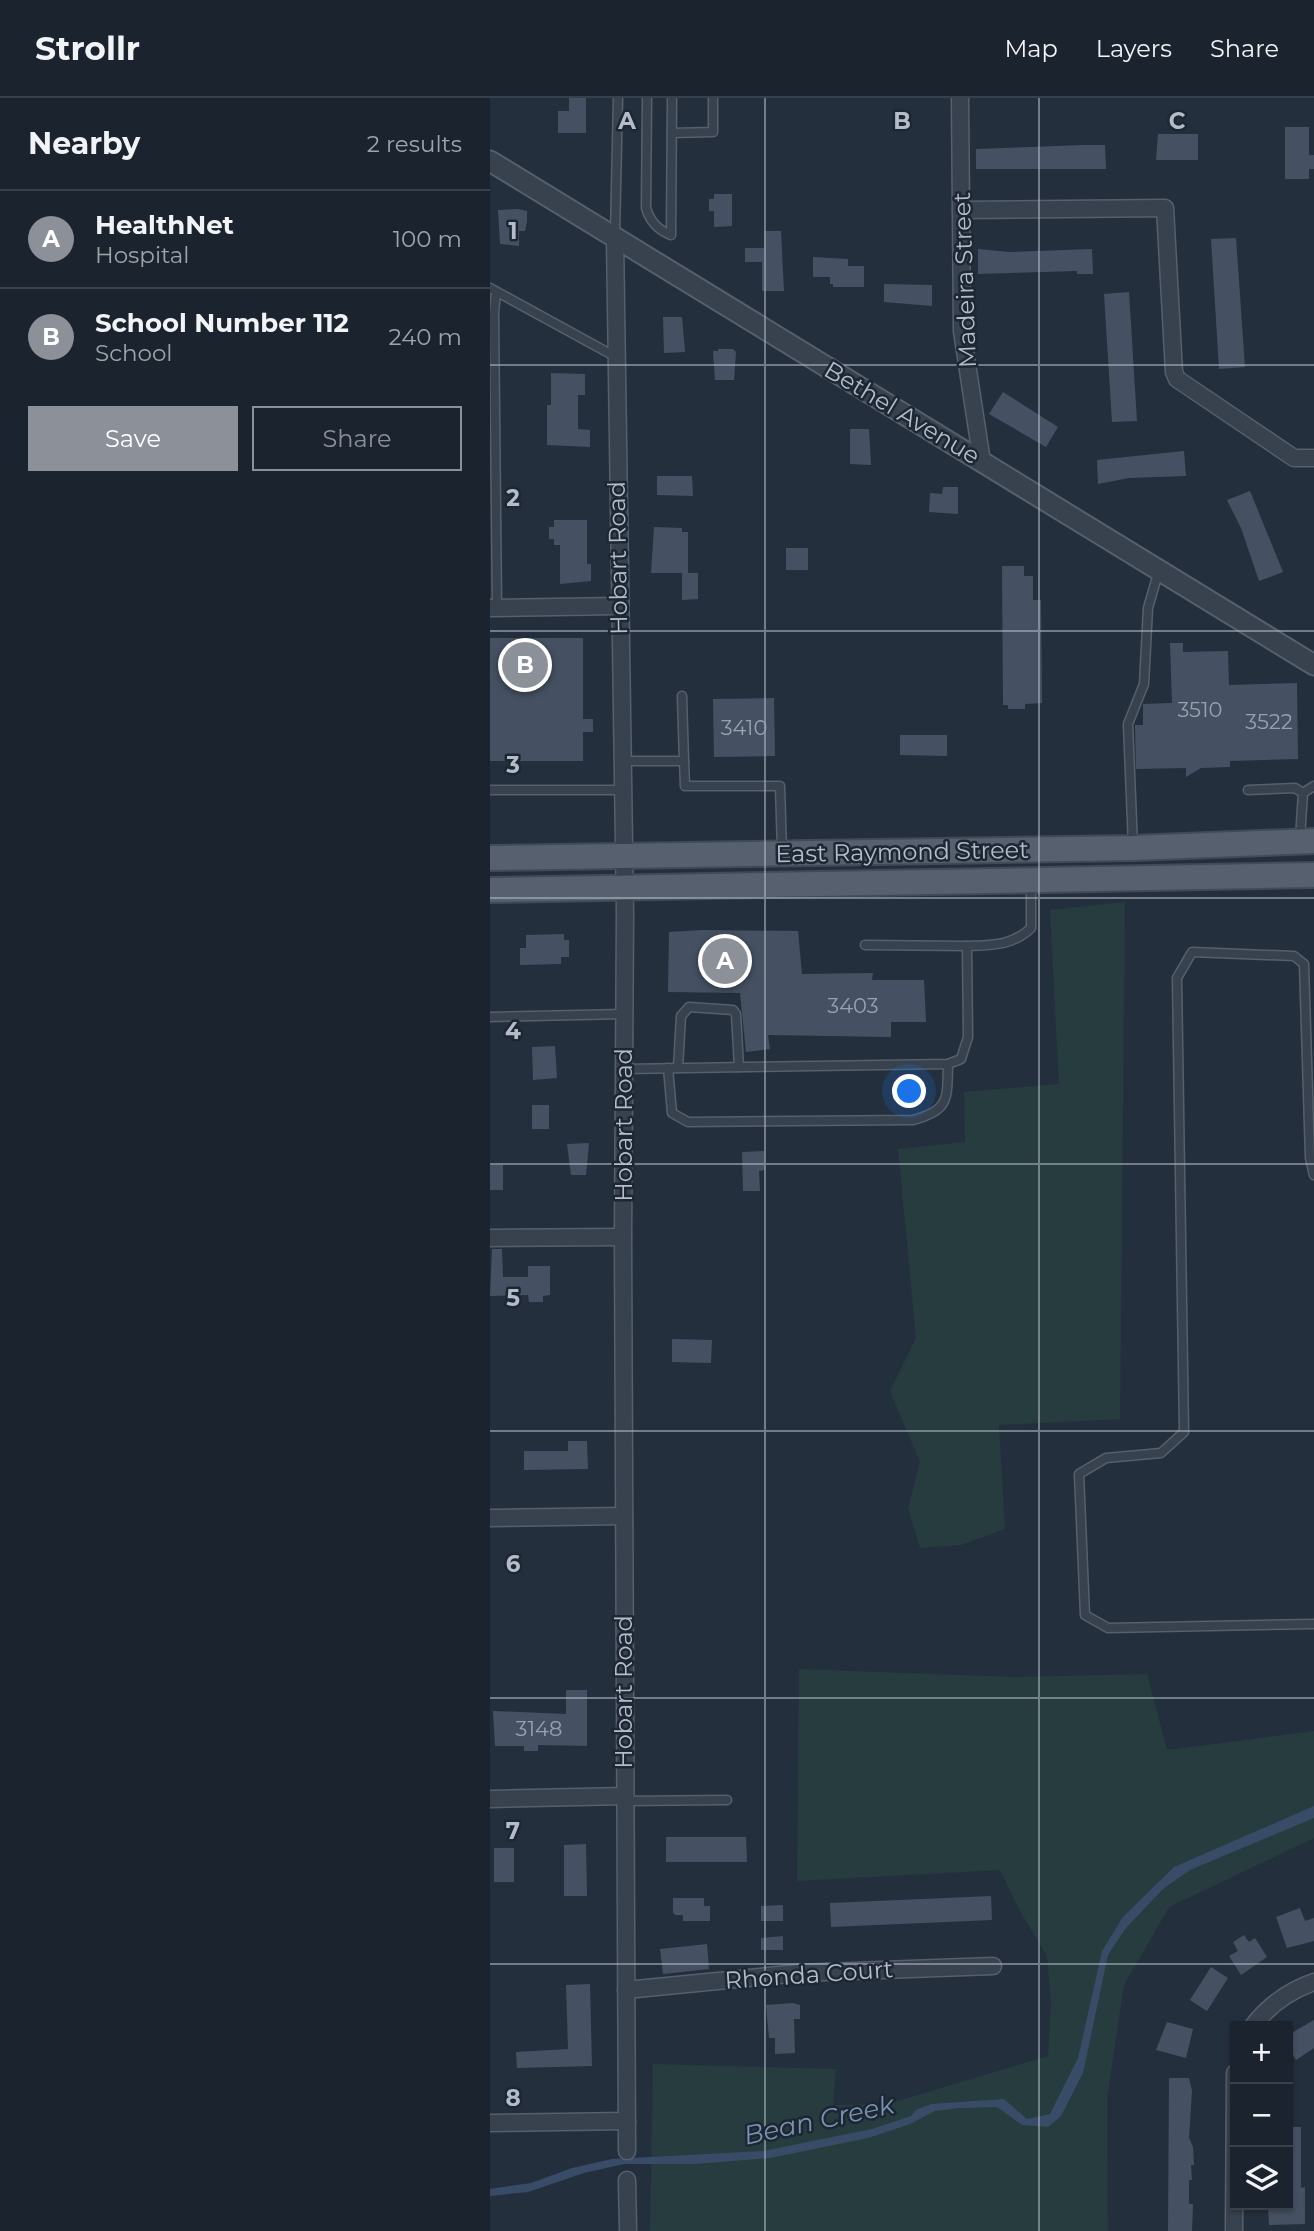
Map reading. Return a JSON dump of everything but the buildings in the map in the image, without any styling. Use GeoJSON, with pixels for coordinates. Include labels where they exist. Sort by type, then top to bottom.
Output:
{"type":"FeatureCollection","features":[{"type":"Feature","properties":{"kind":"main road","name":"East Raymond Street"},"geometry":{"type":"LineString","coordinates":[[490,858],[1133,848],[1307,841]]}},
{"type":"Feature","properties":{"kind":"main road","name":"East Raymond Street"},"geometry":{"type":"LineString","coordinates":[[490,890],[1314,875]]}},
{"type":"Feature","properties":{"kind":"street","name":"Madeira Street"},"geometry":{"type":"LineString","coordinates":[[960,98],[962,331],[982,462]]}},
{"type":"Feature","properties":{"kind":"street","name":"Bethel Avenue"},"geometry":{"type":"LineString","coordinates":[[490,161],[1314,665]]}},
{"type":"Feature","properties":{"kind":"street"},"geometry":{"type":"LineString","coordinates":[[961,210],[1165,208],[1174,372],[1177,379],[1294,458],[1314,458]]}},
{"type":"Feature","properties":{"kind":"street","name":"Hobart Road"},"geometry":{"type":"LineString","coordinates":[[615,237],[625,1014],[623,1237],[627,2151]]}},
{"type":"Feature","properties":{"kind":"street"},"geometry":{"type":"LineString","coordinates":[[493,608],[618,606]]}},
{"type":"Feature","properties":{"kind":"street"},"geometry":{"type":"LineString","coordinates":[[490,1238],[623,1237]]}},
{"type":"Feature","properties":{"kind":"street"},"geometry":{"type":"LineString","coordinates":[[490,1518],[624,1516]]}},
{"type":"Feature","properties":{"kind":"street"},"geometry":{"type":"LineString","coordinates":[[490,1799],[625,1798]]}},
{"type":"Feature","properties":{"kind":"street","name":"Rhonda Court"},"geometry":{"type":"LineString","coordinates":[[626,1990],[799,1973],[993,1966]]}},
{"type":"Feature","properties":{"kind":"street"},"geometry":{"type":"LineString","coordinates":[[1257,2021],[1288,1993],[1314,1982]]}},
{"type":"Feature","properties":{"kind":"street"},"geometry":{"type":"LineString","coordinates":[[1234,2231],[1235,2084]]}},
{"type":"Feature","properties":{"kind":"street"},"geometry":{"type":"LineString","coordinates":[[490,2123],[627,2121]]}},
{"type":"Feature","properties":{"kind":"street"},"geometry":{"type":"LineString","coordinates":[[627,2180],[628,2231]]}},
{"type":"Feature","properties":{"kind":"lane","name":"Hobart Road"},"geometry":{"type":"LineString","coordinates":[[615,237],[618,98]]}},
{"type":"Feature","properties":{"kind":"lane"},"geometry":{"type":"LineString","coordinates":[[647,98],[646,208],[655,225],[671,235],[672,98]]}},
{"type":"Feature","properties":{"kind":"lane"},"geometry":{"type":"LineString","coordinates":[[672,133],[713,132],[713,98]]}},
{"type":"Feature","properties":{"kind":"lane"},"geometry":{"type":"LineString","coordinates":[[493,290],[616,357]]}},
{"type":"Feature","properties":{"kind":"lane"},"geometry":{"type":"LineString","coordinates":[[493,290],[493,608]]}},
{"type":"Feature","properties":{"kind":"lane"},"geometry":{"type":"LineString","coordinates":[[1133,848],[1128,724],[1144,684],[1148,608],[1159,570]]}},
{"type":"Feature","properties":{"kind":"lane"},"geometry":{"type":"LineString","coordinates":[[682,696],[685,786],[780,786],[782,854]]}},
{"type":"Feature","properties":{"kind":"lane"},"geometry":{"type":"LineString","coordinates":[[621,761],[684,761]]}},
{"type":"Feature","properties":{"kind":"lane"},"geometry":{"type":"LineString","coordinates":[[1303,793],[1314,786]]}},
{"type":"Feature","properties":{"kind":"lane"},"geometry":{"type":"LineString","coordinates":[[1248,790],[1295,788],[1303,793]]}},
{"type":"Feature","properties":{"kind":"lane"},"geometry":{"type":"LineString","coordinates":[[490,790],[621,790]]}},
{"type":"Feature","properties":{"kind":"lane"},"geometry":{"type":"LineString","coordinates":[[1303,793],[1307,841]]}},
{"type":"Feature","properties":{"kind":"lane"},"geometry":{"type":"LineString","coordinates":[[865,945],[967,946],[1005,944],[1019,939],[1031,928],[1031,880]]}},
{"type":"Feature","properties":{"kind":"lane"},"geometry":{"type":"LineString","coordinates":[[624,1069],[948,1064],[961,1059],[968,1037],[967,946]]}},
{"type":"Feature","properties":{"kind":"lane"},"geometry":{"type":"LineString","coordinates":[[1314,1175],[1310,1158],[1311,1086],[1304,964],[1294,956],[1192,952],[1177,978],[1184,1432],[1161,1453],[1106,1458],[1079,1474],[1085,1615],[1108,1628],[1314,1624]]}},
{"type":"Feature","properties":{"kind":"lane"},"geometry":{"type":"LineString","coordinates":[[678,1068],[681,1016],[689,1007],[733,1010],[736,1014],[739,1067]]}},
{"type":"Feature","properties":{"kind":"lane"},"geometry":{"type":"LineString","coordinates":[[490,1017],[625,1014]]}},
{"type":"Feature","properties":{"kind":"lane"},"geometry":{"type":"LineString","coordinates":[[667,1068],[672,1113],[688,1122],[913,1120],[935,1114],[947,1100],[948,1064]]}},
{"type":"Feature","properties":{"kind":"lane"},"geometry":{"type":"LineString","coordinates":[[625,1798],[727,1800]]}},
{"type":"Feature","properties":{"kind":"green space"},"geometry":{"type":"Polygon","coordinates":[[[1125,902],[1120,1419],[999,1425],[1005,1529],[961,1545],[920,1548],[908,1508],[920,1462],[890,1391],[916,1338],[898,1149],[965,1142],[964,1092],[1059,1084],[1050,910],[1125,902]]]}},
{"type":"Feature","properties":{"kind":"green space"},"geometry":{"type":"Polygon","coordinates":[[[799,1669],[1013,1677],[1147,1674],[1167,1750],[1314,1731],[1314,1838],[1169,1907],[1124,1985],[1107,2099],[1108,2231],[650,2231],[653,2064],[836,2069],[833,2105],[888,2104],[1048,2056],[1051,2002],[1047,1956],[1020,1911],[1000,1870],[797,1881],[799,1669]]]}},
{"type":"Feature","properties":{"kind":"water","name":"Bean Creek"},"geometry":{"type":"Polygon","coordinates":[[[1314,1806],[1314,1818],[1190,1870],[1163,1889],[1125,1929],[1108,1955],[1083,2073],[1061,2116],[1048,2127],[1022,2125],[997,2107],[959,2108],[935,2111],[910,2124],[868,2138],[770,2158],[695,2164],[624,2164],[584,2173],[528,2192],[490,2196],[490,2189],[531,2183],[572,2168],[612,2159],[763,2151],[872,2129],[911,2116],[916,2110],[931,2104],[1004,2099],[1027,2119],[1050,2114],[1078,2058],[1102,1951],[1123,1917],[1174,1867],[1314,1806]]]}},
{"type":"Feature","properties":{"kind":"place","name":"School Number 112"},"geometry":{"type":"Point","coordinates":[525,665]}},
{"type":"Feature","properties":{"kind":"place","name":"HealthNet"},"geometry":{"type":"Point","coordinates":[725,961]}}]}
